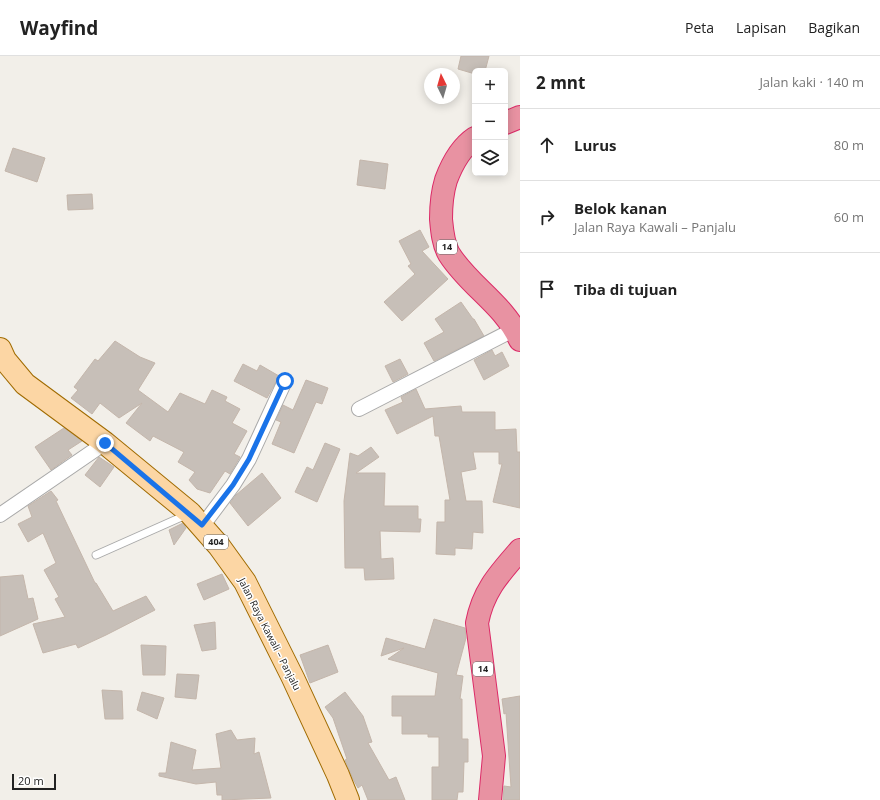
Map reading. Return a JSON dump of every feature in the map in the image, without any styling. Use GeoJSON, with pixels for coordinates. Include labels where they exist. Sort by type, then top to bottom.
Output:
{"type":"FeatureCollection","features":[{"type":"Feature","properties":{"kind":"highway"},"geometry":{"type":"LineString","coordinates":[[508,122],[520,117]]}},
{"type":"Feature","properties":{"kind":"highway","name":"14"},"geometry":{"type":"LineString","coordinates":[[473,140],[458,154],[442,193],[442,228],[444,240],[449,253],[460,267],[500,308],[517,335]]}},
{"type":"Feature","properties":{"kind":"highway","name":"14"},"geometry":{"type":"LineString","coordinates":[[490,800],[494,756],[477,623],[480,608],[486,593],[520,550]]}},
{"type":"Feature","properties":{"kind":"main road","name":"Jalan Raya Kawali – Panjalu"},"geometry":{"type":"LineString","coordinates":[[0,349],[6,360],[24,384],[105,443],[196,519],[245,582],[300,692],[348,800]]}},
{"type":"Feature","properties":{"kind":"street"},"geometry":{"type":"LineString","coordinates":[[359,409],[517,335]]}},
{"type":"Feature","properties":{"kind":"street"},"geometry":{"type":"LineString","coordinates":[[196,519],[237,479],[249,459],[285,381]]}},
{"type":"Feature","properties":{"kind":"street"},"geometry":{"type":"LineString","coordinates":[[0,515],[105,443]]}},
{"type":"Feature","properties":{"kind":"lane"},"geometry":{"type":"LineString","coordinates":[[96,555],[196,519]]}},
{"type":"Feature","properties":{"kind":"building"},"geometry":{"type":"Polygon","coordinates":[[[461,56],[489,56],[486,68],[472,68],[472,73],[458,68],[461,56]]]}},
{"type":"Feature","properties":{"kind":"building"},"geometry":{"type":"Polygon","coordinates":[[[13,148],[45,158],[37,182],[5,171],[13,148]]]}},
{"type":"Feature","properties":{"kind":"building"},"geometry":{"type":"Polygon","coordinates":[[[360,160],[388,164],[385,189],[357,185],[360,160]]]}},
{"type":"Feature","properties":{"kind":"building"},"geometry":{"type":"Polygon","coordinates":[[[92,194],[93,209],[68,210],[67,195],[92,194]]]}},
{"type":"Feature","properties":{"kind":"building"},"geometry":{"type":"Polygon","coordinates":[[[420,230],[429,247],[422,251],[448,279],[402,321],[384,302],[415,274],[408,266],[411,264],[399,241],[420,230]]]}},
{"type":"Feature","properties":{"kind":"building"},"geometry":{"type":"Polygon","coordinates":[[[461,302],[474,319],[484,336],[434,361],[424,343],[444,332],[435,319],[461,302]]]}},
{"type":"Feature","properties":{"kind":"building"},"geometry":{"type":"Polygon","coordinates":[[[115,341],[140,357],[155,363],[138,390],[168,412],[180,393],[205,404],[212,390],[227,397],[225,401],[240,409],[232,423],[247,431],[234,454],[240,457],[230,474],[225,471],[210,493],[197,489],[189,480],[195,472],[178,462],[184,452],[153,436],[150,441],[126,423],[142,403],[119,418],[100,403],[92,414],[71,398],[78,390],[74,387],[95,359],[98,361],[115,341]]]}},
{"type":"Feature","properties":{"kind":"building"},"geometry":{"type":"Polygon","coordinates":[[[492,350],[495,356],[502,352],[509,366],[484,380],[474,360],[492,350]]]}},
{"type":"Feature","properties":{"kind":"building"},"geometry":{"type":"Polygon","coordinates":[[[400,359],[408,374],[393,382],[385,366],[400,359]]]}},
{"type":"Feature","properties":{"kind":"building"},"geometry":{"type":"Polygon","coordinates":[[[243,364],[257,371],[260,365],[279,376],[267,398],[234,381],[243,364]]]}},
{"type":"Feature","properties":{"kind":"building"},"geometry":{"type":"Polygon","coordinates":[[[306,380],[328,388],[322,404],[316,402],[294,453],[272,444],[281,422],[276,420],[283,405],[293,410],[306,380]]]}},
{"type":"Feature","properties":{"kind":"building"},"geometry":{"type":"Polygon","coordinates":[[[416,389],[425,409],[461,406],[462,412],[495,412],[495,430],[516,429],[517,452],[520,452],[520,508],[493,502],[502,464],[499,464],[499,452],[473,452],[476,469],[461,472],[466,501],[482,501],[483,533],[473,532],[472,549],[455,548],[455,555],[436,554],[437,522],[445,522],[445,500],[450,500],[439,436],[435,436],[433,416],[397,434],[385,410],[403,402],[401,397],[416,389]]]}},
{"type":"Feature","properties":{"kind":"building"},"geometry":{"type":"Polygon","coordinates":[[[64,428],[82,441],[68,450],[72,455],[51,470],[35,447],[64,428]]]}},
{"type":"Feature","properties":{"kind":"building"},"geometry":{"type":"Polygon","coordinates":[[[325,443],[340,449],[317,502],[295,492],[307,467],[313,470],[325,443]]]}},
{"type":"Feature","properties":{"kind":"building"},"geometry":{"type":"Polygon","coordinates":[[[371,447],[379,457],[356,473],[385,473],[384,506],[418,506],[418,519],[421,519],[420,532],[380,531],[381,559],[393,558],[394,579],[365,580],[364,568],[345,568],[344,501],[350,453],[358,456],[371,447]]]}},
{"type":"Feature","properties":{"kind":"building"},"geometry":{"type":"Polygon","coordinates":[[[99,457],[114,467],[100,487],[85,475],[99,457]]]}},
{"type":"Feature","properties":{"kind":"building"},"geometry":{"type":"Polygon","coordinates":[[[262,473],[281,498],[248,526],[230,503],[236,495],[262,473]]]}},
{"type":"Feature","properties":{"kind":"building"},"geometry":{"type":"Polygon","coordinates":[[[51,491],[58,500],[56,501],[95,583],[113,611],[146,596],[155,610],[78,648],[76,644],[43,653],[33,624],[65,617],[55,599],[59,597],[44,570],[56,563],[43,533],[28,542],[18,524],[32,517],[28,506],[51,491]]]}},
{"type":"Feature","properties":{"kind":"building"},"geometry":{"type":"Polygon","coordinates":[[[183,523],[186,528],[174,545],[169,530],[183,523]]]}},
{"type":"Feature","properties":{"kind":"building"},"geometry":{"type":"Polygon","coordinates":[[[222,574],[229,589],[204,600],[197,584],[222,574]]]}},
{"type":"Feature","properties":{"kind":"building"},"geometry":{"type":"Polygon","coordinates":[[[23,575],[28,599],[33,598],[38,619],[0,636],[0,577],[23,575]]]}},
{"type":"Feature","properties":{"kind":"building"},"geometry":{"type":"Polygon","coordinates":[[[434,619],[465,628],[466,638],[456,675],[463,676],[460,699],[462,699],[462,739],[468,739],[468,762],[464,762],[463,792],[458,792],[457,800],[432,800],[432,767],[439,767],[439,737],[428,737],[428,734],[402,734],[402,716],[392,716],[392,696],[435,696],[438,673],[388,659],[404,648],[381,656],[386,638],[425,649],[434,619]]]}},
{"type":"Feature","properties":{"kind":"building"},"geometry":{"type":"Polygon","coordinates":[[[215,622],[216,649],[202,651],[194,625],[215,622]]]}},
{"type":"Feature","properties":{"kind":"building"},"geometry":{"type":"Polygon","coordinates":[[[141,645],[166,646],[165,675],[143,675],[141,645]]]}},
{"type":"Feature","properties":{"kind":"building"},"geometry":{"type":"Polygon","coordinates":[[[328,645],[338,672],[310,683],[300,655],[328,645]]]}},
{"type":"Feature","properties":{"kind":"building"},"geometry":{"type":"Polygon","coordinates":[[[177,674],[199,675],[196,699],[175,697],[177,674]]]}},
{"type":"Feature","properties":{"kind":"building"},"geometry":{"type":"Polygon","coordinates":[[[102,690],[122,691],[123,719],[105,719],[102,690]]]}},
{"type":"Feature","properties":{"kind":"building"},"geometry":{"type":"Polygon","coordinates":[[[142,692],[164,698],[157,719],[137,710],[142,692]]]}},
{"type":"Feature","properties":{"kind":"building"},"geometry":{"type":"Polygon","coordinates":[[[345,692],[363,716],[372,742],[368,743],[389,780],[396,777],[405,800],[368,800],[362,785],[358,788],[353,779],[345,760],[347,759],[333,718],[325,707],[345,692]]]}},
{"type":"Feature","properties":{"kind":"building"},"geometry":{"type":"Polygon","coordinates":[[[520,696],[520,800],[503,800],[504,786],[511,787],[506,713],[504,714],[502,699],[520,696]]]}},
{"type":"Feature","properties":{"kind":"building"},"geometry":{"type":"Polygon","coordinates":[[[231,730],[237,740],[255,738],[254,754],[259,752],[271,798],[222,800],[222,795],[217,795],[216,782],[196,784],[159,776],[159,773],[166,773],[171,742],[196,750],[192,770],[221,768],[216,734],[231,730]]]}},
{"type":"Feature","properties":{"kind":"route"},"geometry":{"type":"LineString","coordinates":[[105,443],[190,513],[202,525],[233,485],[249,459],[285,381]]}}]}
